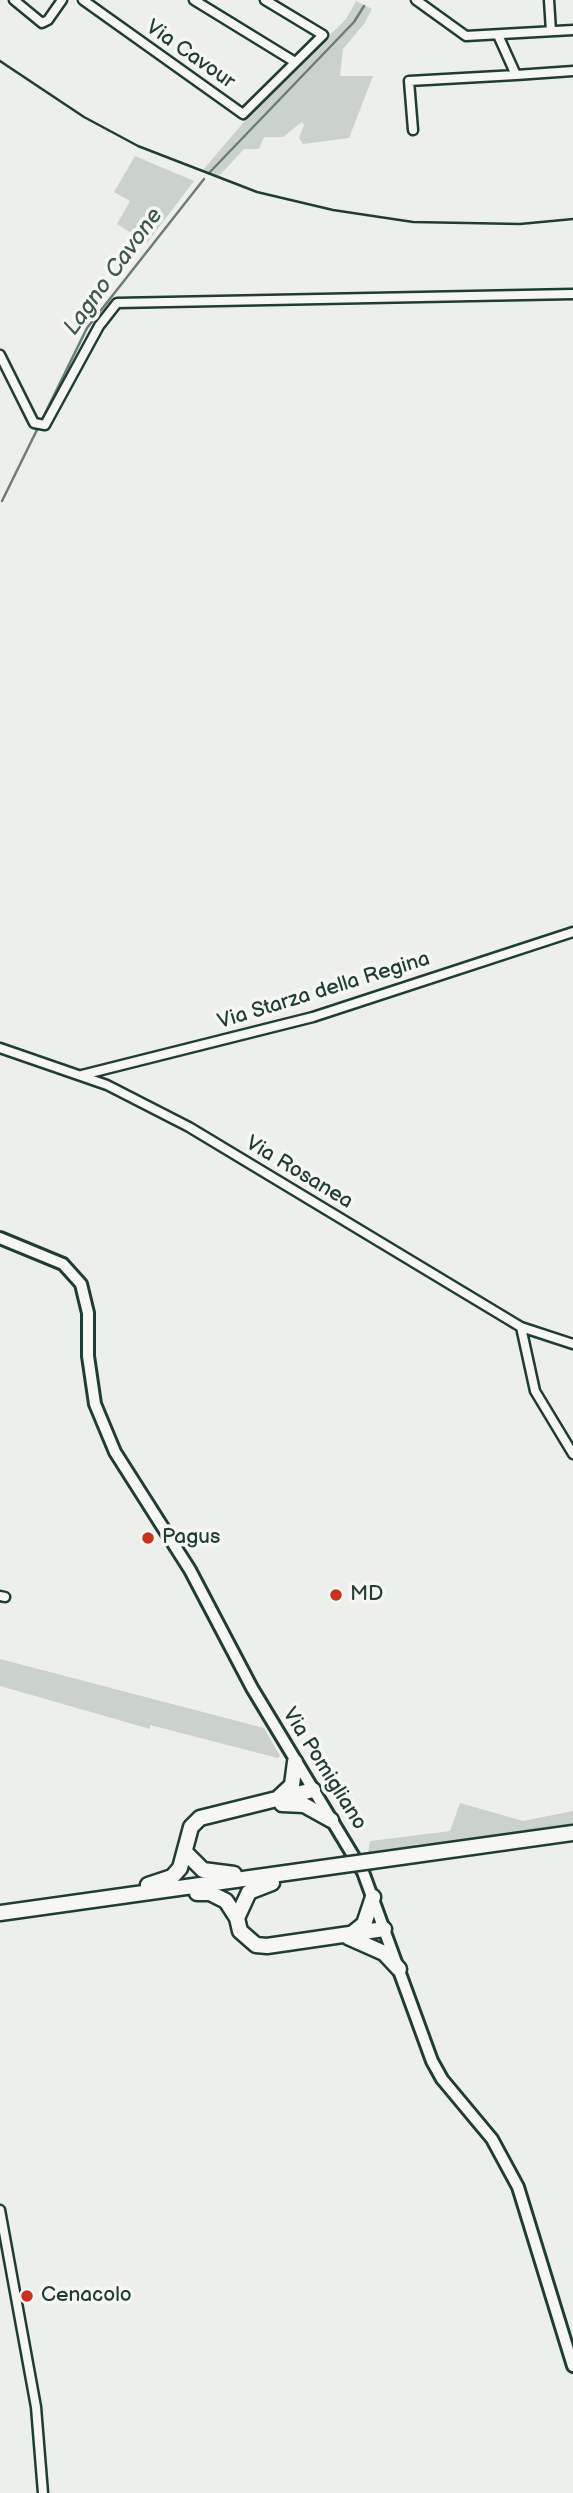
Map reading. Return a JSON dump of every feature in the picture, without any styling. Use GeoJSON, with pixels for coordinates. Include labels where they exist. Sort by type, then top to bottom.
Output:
{"type":"FeatureCollection","features":[{"type":"Feature","properties":{"kind":"highway"},"geometry":{"type":"LineString","coordinates":[[270,1803],[287,1793],[292,1785],[295,1762]]}},
{"type":"Feature","properties":{"kind":"highway"},"geometry":{"type":"LineString","coordinates":[[103,1899],[172,1877],[186,1853],[191,1827],[200,1818],[210,1813],[270,1803],[313,1790]]}},
{"type":"Feature","properties":{"kind":"highway"},"geometry":{"type":"LineString","coordinates":[[270,1803],[304,1805],[331,1820]]}},
{"type":"Feature","properties":{"kind":"highway"},"geometry":{"type":"LineString","coordinates":[[0,1913],[573,1833]]}},
{"type":"Feature","properties":{"kind":"highway"},"geometry":{"type":"LineString","coordinates":[[186,1853],[196,1865],[211,1873],[281,1874]]}},
{"type":"Feature","properties":{"kind":"highway"},"geometry":{"type":"LineString","coordinates":[[237,1918],[243,1899],[257,1886],[321,1868]]}},
{"type":"Feature","properties":{"kind":"highway"},"geometry":{"type":"LineString","coordinates":[[133,1894],[210,1893],[226,1901],[237,1918],[240,1931],[256,1945],[348,1937],[384,1929]]}},
{"type":"Feature","properties":{"kind":"highway"},"geometry":{"type":"LineString","coordinates":[[348,1937],[363,1924],[373,1897]]}},
{"type":"Feature","properties":{"kind":"highway"},"geometry":{"type":"LineString","coordinates":[[348,1937],[384,1953],[399,1969]]}},
{"type":"Feature","properties":{"kind":"street"},"geometry":{"type":"LineString","coordinates":[[14,0],[42,23],[48,20],[62,0]]}},
{"type":"Feature","properties":{"kind":"street","name":"Via Cavour"},"geometry":{"type":"LineString","coordinates":[[83,0],[243,114],[295,62]]}},
{"type":"Feature","properties":{"kind":"street"},"geometry":{"type":"LineString","coordinates":[[194,0],[295,62],[323,35],[265,0]]}},
{"type":"Feature","properties":{"kind":"street"},"geometry":{"type":"LineString","coordinates":[[416,0],[466,36],[573,30]]}},
{"type":"Feature","properties":{"kind":"street"},"geometry":{"type":"LineString","coordinates":[[549,0],[551,31]]}},
{"type":"Feature","properties":{"kind":"street"},"geometry":{"type":"LineString","coordinates":[[498,35],[516,75]]}},
{"type":"Feature","properties":{"kind":"street"},"geometry":{"type":"LineString","coordinates":[[413,130],[409,80],[573,71]]}},
{"type":"Feature","properties":{"kind":"street"},"geometry":{"type":"LineString","coordinates":[[0,355],[34,423],[45,425],[99,326],[117,303],[573,294]]}},
{"type":"Feature","properties":{"kind":"street","name":"Via Starza della Regina"},"geometry":{"type":"LineString","coordinates":[[82,1075],[313,1017],[573,932]]}},
{"type":"Feature","properties":{"kind":"street","name":"Via Rosanea"},"geometry":{"type":"LineString","coordinates":[[0,1048],[82,1075],[189,1127],[521,1326],[573,1344]]}},
{"type":"Feature","properties":{"kind":"street","name":"Via Pomigliano"},"geometry":{"type":"LineString","coordinates":[[0,1238],[63,1264],[81,1284],[88,1313],[88,1356],[95,1404],[115,1452],[190,1570],[221,1634],[295,1762],[358,1863],[373,1897],[432,2061],[442,2079],[492,2139],[518,2188],[573,2366]]}},
{"type":"Feature","properties":{"kind":"street"},"geometry":{"type":"LineString","coordinates":[[521,1326],[535,1391],[573,1454]]}},
{"type":"Feature","properties":{"kind":"street"},"geometry":{"type":"LineString","coordinates":[[0,2210],[40,2427],[43,2493]]}},
{"type":"Feature","properties":{"kind":"shaded area"},"geometry":{"type":"Polygon","coordinates":[[[356,1],[372,9],[364,24],[343,49],[340,76],[373,76],[349,138],[303,144],[299,138],[304,125],[302,122],[283,137],[264,137],[259,149],[244,149],[219,176],[203,170],[249,116],[346,19],[356,1]]]}},
{"type":"Feature","properties":{"kind":"shaded area"},"geometry":{"type":"Polygon","coordinates":[[[135,156],[194,181],[147,243],[117,224],[130,201],[114,192],[135,156]]]}},
{"type":"Feature","properties":{"kind":"shaded area"},"geometry":{"type":"Polygon","coordinates":[[[0,1659],[264,1728],[280,1756],[278,1758],[150,1725],[150,1729],[0,1686],[0,1659]]]}},
{"type":"Feature","properties":{"kind":"shaded area"},"geometry":{"type":"Polygon","coordinates":[[[460,1803],[523,1821],[573,1811],[573,1825],[368,1853],[370,1841],[450,1831],[460,1803]]]}},
{"type":"Feature","properties":{"kind":"waterway","name":"Lagno Cavone"},"geometry":{"type":"LineString","coordinates":[[209,173],[354,22],[364,6]]}},
{"type":"Feature","properties":{"kind":"waterway","name":"Lagno Cavone"},"geometry":{"type":"LineString","coordinates":[[2,501],[87,328],[204,179]]}},
{"type":"Feature","properties":{"kind":"railway"},"geometry":{"type":"LineString","coordinates":[[0,61],[84,117],[138,146],[257,192],[333,210],[413,222],[520,224],[573,219]]}},
{"type":"Feature","properties":{"kind":"place","name":"Pagus"},"geometry":{"type":"Point","coordinates":[148,1538]}},
{"type":"Feature","properties":{"kind":"place","name":"MD"},"geometry":{"type":"Point","coordinates":[336,1595]}},
{"type":"Feature","properties":{"kind":"place","name":"Cenacolo"},"geometry":{"type":"Point","coordinates":[27,2296]}}]}
